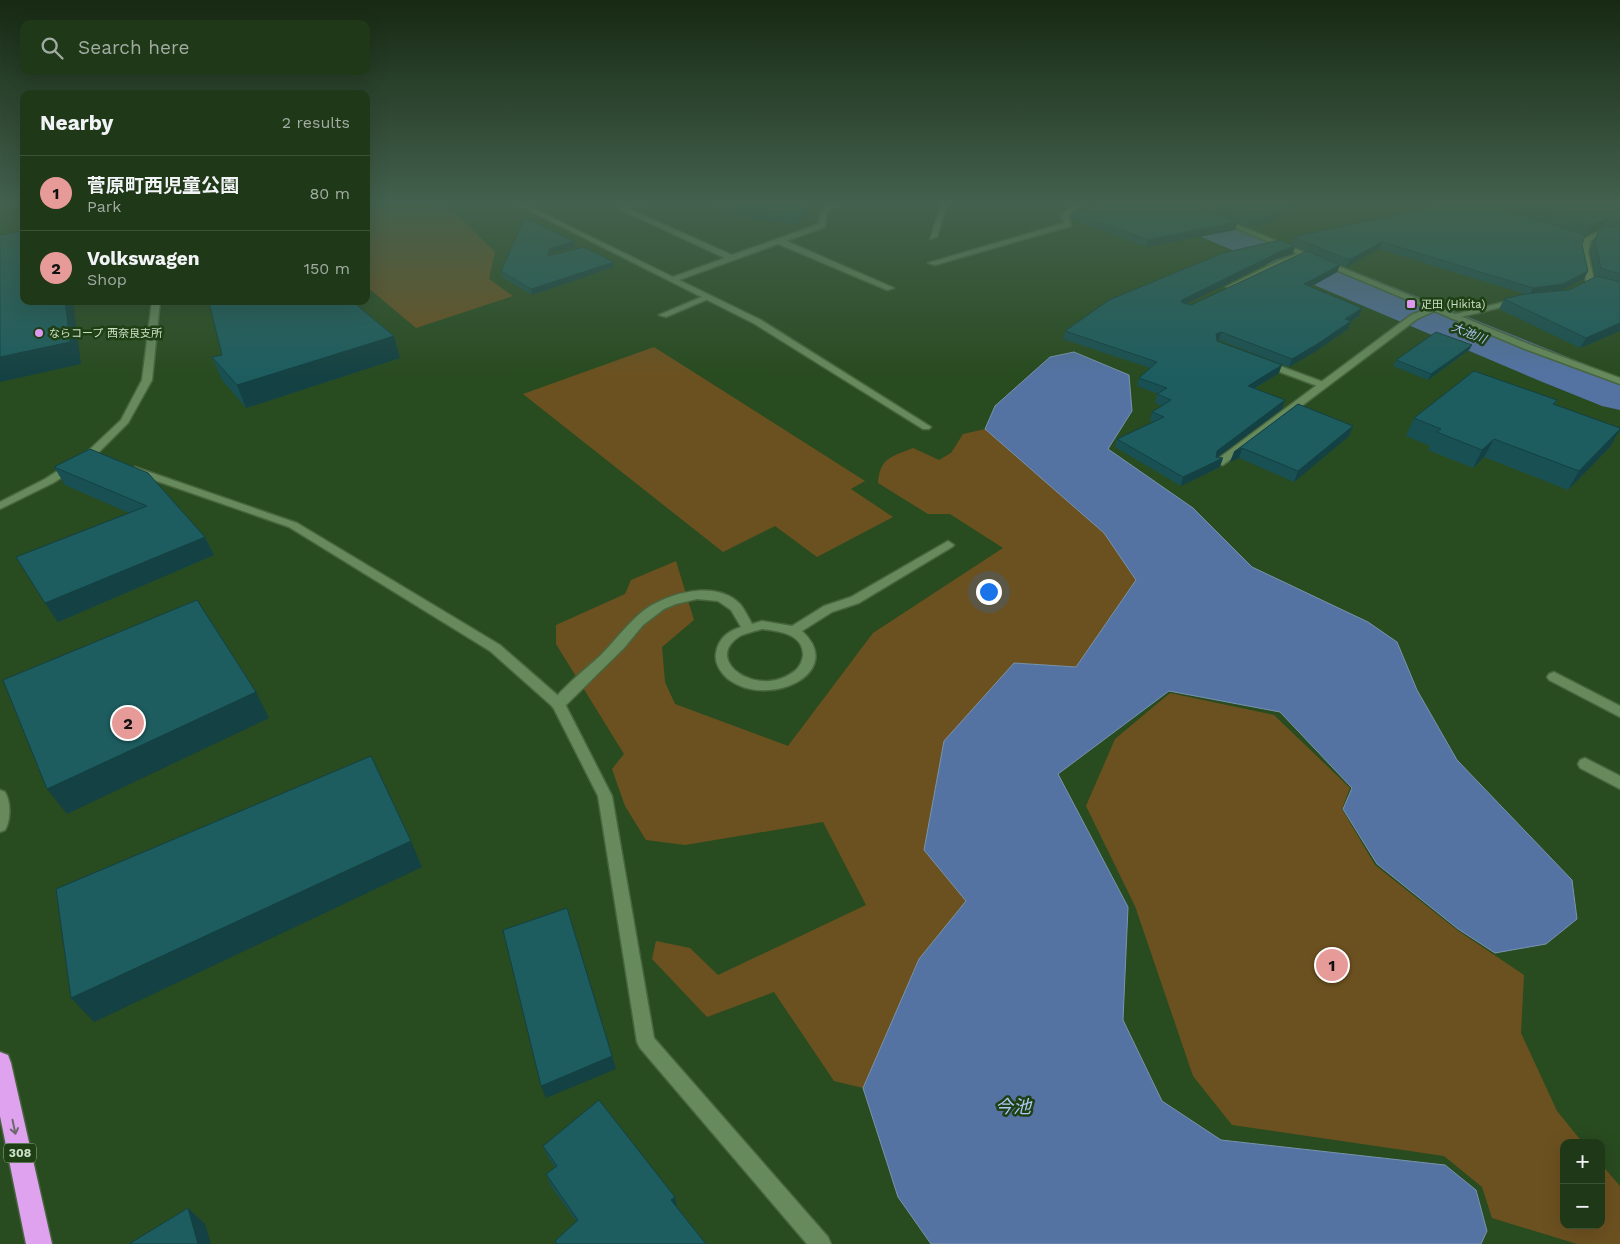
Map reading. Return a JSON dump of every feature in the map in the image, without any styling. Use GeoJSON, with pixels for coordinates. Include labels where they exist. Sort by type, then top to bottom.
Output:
{"type":"FeatureCollection","features":[{"type":"Feature","properties":{"kind":"highway","name":"308"},"geometry":{"type":"LineString","coordinates":[[0,1063],[40,1244]]}},
{"type":"Feature","properties":{"kind":"street"},"geometry":{"type":"LineString","coordinates":[[635,260],[758,322],[926,427]]}},
{"type":"Feature","properties":{"kind":"street"},"geometry":{"type":"LineString","coordinates":[[674,279],[726,260]]}},
{"type":"Feature","properties":{"kind":"street"},"geometry":{"type":"LineString","coordinates":[[825,260],[890,288]]}},
{"type":"Feature","properties":{"kind":"street"},"geometry":{"type":"LineString","coordinates":[[932,263],[942,260]]}},
{"type":"Feature","properties":{"kind":"street"},"geometry":{"type":"LineString","coordinates":[[1221,292],[1288,260]]}},
{"type":"Feature","properties":{"kind":"street"},"geometry":{"type":"LineString","coordinates":[[1312,260],[1432,310],[1620,381]]}},
{"type":"Feature","properties":{"kind":"street"},"geometry":{"type":"LineString","coordinates":[[1585,260],[1586,283],[1620,291]]}},
{"type":"Feature","properties":{"kind":"street"},"geometry":{"type":"LineString","coordinates":[[663,315],[709,297]]}},
{"type":"Feature","properties":{"kind":"street"},"geometry":{"type":"LineString","coordinates":[[1452,316],[1522,300]]}},
{"type":"Feature","properties":{"kind":"street"},"geometry":{"type":"LineString","coordinates":[[0,506],[49,481],[91,454],[125,421],[147,380],[156,305]]}},
{"type":"Feature","properties":{"kind":"street"},"geometry":{"type":"LineString","coordinates":[[1219,463],[1414,317],[1432,310]]}},
{"type":"Feature","properties":{"kind":"street"},"geometry":{"type":"LineString","coordinates":[[1253,358],[1323,385]]}},
{"type":"Feature","properties":{"kind":"street"},"geometry":{"type":"LineString","coordinates":[[91,454],[292,525],[495,648],[558,704],[605,796],[646,1042],[821,1244]]}},
{"type":"Feature","properties":{"kind":"street"},"geometry":{"type":"LineString","coordinates":[[794,631],[828,609],[855,600],[948,545]]}},
{"type":"Feature","properties":{"kind":"street"},"geometry":{"type":"LineString","coordinates":[[558,704],[618,647],[640,621],[659,607],[677,598],[701,594],[722,598],[735,607],[748,628]]}},
{"type":"Feature","properties":{"kind":"street"},"geometry":{"type":"LineString","coordinates":[[762,625],[778,626],[794,631],[803,639],[809,649],[809,660],[802,672],[791,680],[777,686],[758,687],[731,677],[723,666],[720,656],[723,645],[731,636],[748,628],[762,625]]}},
{"type":"Feature","properties":{"kind":"street"},"geometry":{"type":"LineString","coordinates":[[1554,677],[1620,712]]}},
{"type":"Feature","properties":{"kind":"street"},"geometry":{"type":"LineString","coordinates":[[1585,764],[1620,783]]}},
{"type":"Feature","properties":{"kind":"street"},"geometry":{"type":"LineString","coordinates":[[0,796],[2,801],[0,826]]}},
{"type":"Feature","properties":{"kind":"shaded area"},"geometry":{"type":"Polygon","coordinates":[[[370,260],[493,260],[489,279],[513,296],[416,328],[370,289],[370,260]]]}},
{"type":"Feature","properties":{"kind":"shaded area"},"geometry":{"type":"Polygon","coordinates":[[[654,347],[865,481],[851,489],[893,517],[817,557],[775,526],[723,552],[523,394],[654,347]]]}},
{"type":"Feature","properties":{"kind":"shaded area"},"geometry":{"type":"Polygon","coordinates":[[[985,429],[1104,533],[1136,580],[1076,667],[1014,663],[924,850],[967,900],[919,959],[863,1088],[834,1081],[774,992],[707,1017],[652,959],[656,941],[690,948],[718,975],[866,905],[823,822],[685,845],[646,840],[625,806],[612,769],[624,754],[556,644],[556,625],[625,594],[631,580],[676,561],[694,620],[662,647],[665,682],[675,704],[788,746],[873,633],[1003,548],[950,514],[928,514],[878,483],[881,468],[893,456],[913,448],[939,460],[951,453],[963,434],[985,429]]]}},
{"type":"Feature","properties":{"kind":"shaded area"},"geometry":{"type":"Polygon","coordinates":[[[1170,693],[1274,715],[1350,788],[1342,809],[1375,865],[1457,930],[1524,975],[1521,1033],[1557,1111],[1580,1139],[1560,1139],[1560,1229],[1605,1229],[1605,1169],[1620,1186],[1620,1244],[1577,1244],[1492,1218],[1482,1187],[1444,1156],[1232,1125],[1193,1076],[1135,906],[1086,806],[1115,739],[1170,693]]]}},
{"type":"Feature","properties":{"kind":"water","name":"今池"},"geometry":{"type":"Polygon","coordinates":[[[1074,352],[1129,375],[1132,411],[1108,449],[1193,508],[1252,567],[1368,622],[1397,642],[1417,690],[1457,760],[1572,880],[1577,919],[1546,944],[1495,953],[1458,929],[1377,864],[1343,809],[1352,788],[1280,712],[1169,691],[1058,774],[1128,907],[1123,1020],[1162,1101],[1221,1140],[1445,1165],[1476,1190],[1487,1231],[1481,1244],[931,1244],[898,1197],[863,1088],[919,959],[966,901],[924,850],[944,741],[1014,663],[1076,667],[1136,580],[1104,533],[985,429],[995,406],[1050,357],[1074,352]]]}},
{"type":"Feature","properties":{"kind":"building"},"geometry":{"type":"Polygon","coordinates":[[[0,260],[20,260],[20,305],[65,305],[70,342],[0,357],[0,260]]]}},
{"type":"Feature","properties":{"kind":"building"},"geometry":{"type":"Polygon","coordinates":[[[506,260],[610,260],[614,262],[531,289],[501,271],[506,260]]]}},
{"type":"Feature","properties":{"kind":"building"},"geometry":{"type":"Polygon","coordinates":[[[1206,260],[1263,260],[1181,302],[1191,305],[1288,260],[1328,260],[1340,265],[1304,284],[1362,308],[1345,319],[1351,321],[1292,359],[1221,332],[1216,334],[1217,341],[1282,365],[1248,386],[1285,400],[1217,451],[1216,457],[1223,458],[1183,477],[1117,439],[1164,417],[1152,412],[1171,400],[1157,394],[1167,388],[1139,378],[1157,362],[1065,331],[1109,300],[1206,260]]]}},
{"type":"Feature","properties":{"kind":"building"},"geometry":{"type":"Polygon","coordinates":[[[1441,260],[1585,260],[1588,271],[1563,284],[1533,288],[1441,260]]]}},
{"type":"Feature","properties":{"kind":"building"},"geometry":{"type":"Polygon","coordinates":[[[1599,260],[1620,260],[1620,274],[1601,268],[1599,260]]]}},
{"type":"Feature","properties":{"kind":"building"},"geometry":{"type":"Polygon","coordinates":[[[1597,276],[1620,282],[1620,323],[1586,338],[1504,299],[1525,294],[1569,290],[1597,276]]]}},
{"type":"Feature","properties":{"kind":"building"},"geometry":{"type":"Polygon","coordinates":[[[210,305],[357,305],[394,336],[237,385],[212,357],[222,355],[210,305]]]}},
{"type":"Feature","properties":{"kind":"building"},"geometry":{"type":"Polygon","coordinates":[[[1436,332],[1472,345],[1431,374],[1396,360],[1436,332]]]}},
{"type":"Feature","properties":{"kind":"building"},"geometry":{"type":"Polygon","coordinates":[[[1474,371],[1557,400],[1553,404],[1620,429],[1579,471],[1494,439],[1482,450],[1437,432],[1441,429],[1414,418],[1474,371]]]}},
{"type":"Feature","properties":{"kind":"building"},"geometry":{"type":"Polygon","coordinates":[[[1298,404],[1353,426],[1298,471],[1242,448],[1234,452],[1298,404]]]}},
{"type":"Feature","properties":{"kind":"building"},"geometry":{"type":"Polygon","coordinates":[[[90,449],[148,473],[205,537],[45,603],[16,557],[147,506],[54,467],[90,449]]]}},
{"type":"Feature","properties":{"kind":"building"},"geometry":{"type":"Polygon","coordinates":[[[197,600],[256,692],[47,789],[3,680],[197,600]]]}},
{"type":"Feature","properties":{"kind":"building"},"geometry":{"type":"Polygon","coordinates":[[[371,756],[411,841],[71,998],[56,889],[371,756]]]}},
{"type":"Feature","properties":{"kind":"building"},"geometry":{"type":"Polygon","coordinates":[[[567,908],[612,1056],[541,1086],[503,930],[567,908]]]}},
{"type":"Feature","properties":{"kind":"building"},"geometry":{"type":"Polygon","coordinates":[[[599,1100],[675,1197],[671,1200],[706,1244],[557,1244],[555,1241],[578,1220],[546,1174],[557,1166],[543,1146],[599,1100]]]}},
{"type":"Feature","properties":{"kind":"building"},"geometry":{"type":"Polygon","coordinates":[[[188,1208],[198,1244],[129,1244],[188,1208]]]}},
{"type":"Feature","properties":{"kind":"waterway","name":"大池川"},"geometry":{"type":"LineString","coordinates":[[1290,260],[1557,371],[1620,395]]}},
{"type":"Feature","properties":{"kind":"place","name":"疋田 (Hikita)"},"geometry":{"type":"Point","coordinates":[1411,304]}},
{"type":"Feature","properties":{"kind":"place","name":"ならコープ 西奈良支所"},"geometry":{"type":"Point","coordinates":[39,333]}},
{"type":"Feature","properties":{"kind":"place","name":"Volkswagen"},"geometry":{"type":"Point","coordinates":[128,723]}},
{"type":"Feature","properties":{"kind":"place","name":"菅原町西児童公園"},"geometry":{"type":"Point","coordinates":[1332,965]}}]}
